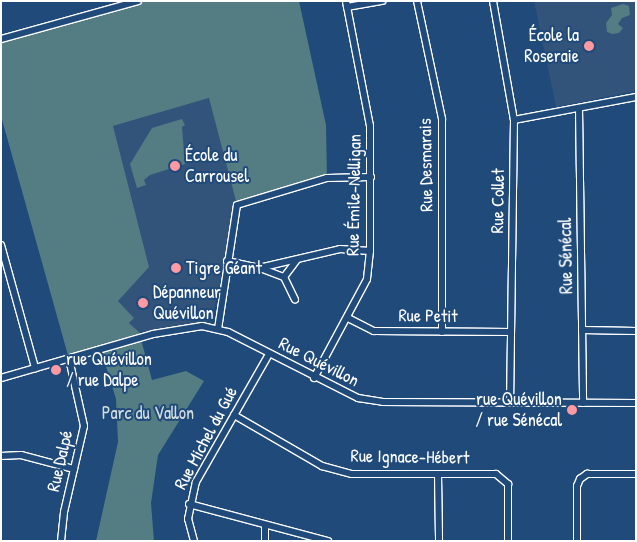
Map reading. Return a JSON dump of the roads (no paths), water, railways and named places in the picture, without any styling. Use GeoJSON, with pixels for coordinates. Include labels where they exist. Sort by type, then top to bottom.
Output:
{"type":"FeatureCollection","features":[{"type":"Feature","properties":{"kind":"street"},"geometry":{"type":"LineString","coordinates":[[1,39],[138,1]]}},
{"type":"Feature","properties":{"kind":"street"},"geometry":{"type":"LineString","coordinates":[[346,4],[382,1]]}},
{"type":"Feature","properties":{"kind":"street","name":"Rue Desmarais"},"geometry":{"type":"LineString","coordinates":[[417,1],[442,119],[442,332]]}},
{"type":"Feature","properties":{"kind":"street","name":"Rue Collet"},"geometry":{"type":"LineString","coordinates":[[493,1],[514,120],[510,402]]}},
{"type":"Feature","properties":{"kind":"street","name":"Rue Émile-Nelligan"},"geometry":{"type":"LineString","coordinates":[[314,378],[348,318],[366,279],[370,251],[370,126],[346,4]]}},
{"type":"Feature","properties":{"kind":"street"},"geometry":{"type":"LineString","coordinates":[[514,120],[636,97]]}},
{"type":"Feature","properties":{"kind":"street","name":"Rue Sénécal"},"geometry":{"type":"LineString","coordinates":[[579,108],[583,403]]}},
{"type":"Feature","properties":{"kind":"street"},"geometry":{"type":"LineString","coordinates":[[218,329],[237,205],[327,178],[370,177]]}},
{"type":"Feature","properties":{"kind":"street"},"geometry":{"type":"LineString","coordinates":[[1,245],[35,368]]}},
{"type":"Feature","properties":{"kind":"street"},"geometry":{"type":"LineString","coordinates":[[259,268],[296,261],[340,249],[370,251]]}},
{"type":"Feature","properties":{"kind":"street"},"geometry":{"type":"LineString","coordinates":[[227,261],[259,268],[284,277],[295,300]]}},
{"type":"Feature","properties":{"kind":"street"},"geometry":{"type":"LineString","coordinates":[[284,277],[296,261]]}},
{"type":"Feature","properties":{"kind":"street","name":"Rue Petit"},"geometry":{"type":"LineString","coordinates":[[348,318],[374,330],[511,332]]}},
{"type":"Feature","properties":{"kind":"street","name":"Rue Quévillon"},"geometry":{"type":"LineString","coordinates":[[1,378],[184,328],[202,326],[218,329],[314,378],[358,398],[383,402],[636,403]]}},
{"type":"Feature","properties":{"kind":"street"},"geometry":{"type":"LineString","coordinates":[[582,330],[636,331]]}},
{"type":"Feature","properties":{"kind":"street","name":"Rue Michel du Gué"},"geometry":{"type":"LineString","coordinates":[[194,541],[188,520],[189,504],[196,482],[270,354]]}},
{"type":"Feature","properties":{"kind":"street","name":"Rue Dalpé"},"geometry":{"type":"LineString","coordinates":[[60,541],[84,426],[69,359]]}},
{"type":"Feature","properties":{"kind":"street","name":"Rue Ignace-Hébert"},"geometry":{"type":"LineString","coordinates":[[234,415],[322,466],[352,474],[496,474],[504,478],[508,484],[508,541]]}},
{"type":"Feature","properties":{"kind":"street"},"geometry":{"type":"LineString","coordinates":[[1,456],[21,455],[74,469]]}},
{"type":"Feature","properties":{"kind":"street"},"geometry":{"type":"LineString","coordinates":[[438,474],[439,541]]}},
{"type":"Feature","properties":{"kind":"street"},"geometry":{"type":"LineString","coordinates":[[577,541],[577,486],[580,479],[587,474],[636,474]]}},
{"type":"Feature","properties":{"kind":"street"},"geometry":{"type":"LineString","coordinates":[[189,504],[303,538],[328,541]]}},
{"type":"Feature","properties":{"kind":"street"},"geometry":{"type":"LineString","coordinates":[[265,526],[265,541]]}},
{"type":"Feature","properties":{"kind":"place","name":"École la Roseraie"},"geometry":{"type":"Point","coordinates":[589,46]}},
{"type":"Feature","properties":{"kind":"place","name":"École du Carrousel"},"geometry":{"type":"Point","coordinates":[175,166]}},
{"type":"Feature","properties":{"kind":"place","name":"Tigre Géant"},"geometry":{"type":"Point","coordinates":[176,268]}},
{"type":"Feature","properties":{"kind":"place","name":"Dépanneur Quévillon"},"geometry":{"type":"Point","coordinates":[143,303]}},
{"type":"Feature","properties":{"kind":"place","name":"rue Quévillon / rue Dalpe"},"geometry":{"type":"Point","coordinates":[56,370]}},
{"type":"Feature","properties":{"kind":"place","name":"rue Quévillon / rue Sénécal"},"geometry":{"type":"Point","coordinates":[572,410]}},
{"type":"Feature","properties":{"kind":"park label","name":"Parc du Vallon"},"geometry":{"type":"Point","coordinates":[148,413]}}]}
